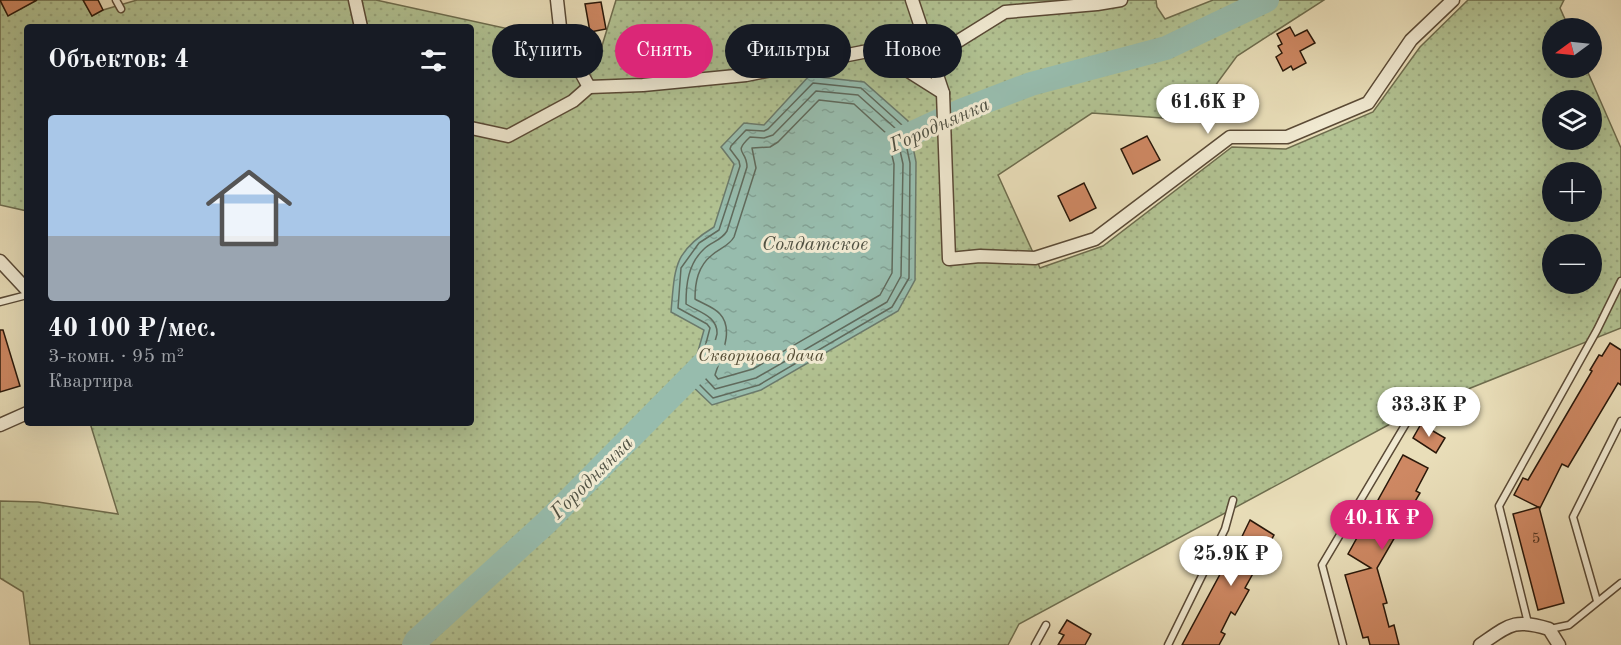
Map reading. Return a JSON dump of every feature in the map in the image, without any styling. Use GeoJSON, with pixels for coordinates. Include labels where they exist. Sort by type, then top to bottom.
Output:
{"type":"FeatureCollection","features":[{"type":"Feature","properties":{"kind":"street"},"geometry":{"type":"LineString","coordinates":[[355,0],[360,24]]}},
{"type":"Feature","properties":{"kind":"street"},"geometry":{"type":"LineString","coordinates":[[557,0],[561,36],[589,87]]}},
{"type":"Feature","properties":{"kind":"street"},"geometry":{"type":"LineString","coordinates":[[912,0],[920,24]]}},
{"type":"Feature","properties":{"kind":"street"},"geometry":{"type":"LineString","coordinates":[[962,39],[1005,12],[1121,0]]}},
{"type":"Feature","properties":{"kind":"street"},"geometry":{"type":"LineString","coordinates":[[938,78],[943,93],[949,259],[980,256],[1035,258],[1095,239],[1230,137],[1287,137],[1368,103],[1411,40],[1453,0]]}},
{"type":"Feature","properties":{"kind":"street"},"geometry":{"type":"LineString","coordinates":[[474,129],[508,136],[573,101],[589,87],[643,85],[746,75],[868,51],[905,69],[943,93]]}},
{"type":"Feature","properties":{"kind":"street"},"geometry":{"type":"LineString","coordinates":[[0,261],[22,278]]}},
{"type":"Feature","properties":{"kind":"street"},"geometry":{"type":"LineString","coordinates":[[0,425],[24,414]]}},
{"type":"Feature","properties":{"kind":"street"},"geometry":{"type":"LineString","coordinates":[[1480,645],[1507,627],[1528,623],[1549,629],[1558,645]]}},
{"type":"Feature","properties":{"kind":"lane"},"geometry":{"type":"LineString","coordinates":[[116,0],[121,9]]}},
{"type":"Feature","properties":{"kind":"lane"},"geometry":{"type":"LineString","coordinates":[[1528,623],[1499,506],[1597,330],[1621,281]]}},
{"type":"Feature","properties":{"kind":"lane"},"geometry":{"type":"LineString","coordinates":[[0,302],[24,296]]}},
{"type":"Feature","properties":{"kind":"lane"},"geometry":{"type":"LineString","coordinates":[[1343,645],[1322,565],[1411,416]]}},
{"type":"Feature","properties":{"kind":"lane"},"geometry":{"type":"LineString","coordinates":[[1597,601],[1573,517],[1621,421]]}},
{"type":"Feature","properties":{"kind":"lane"},"geometry":{"type":"LineString","coordinates":[[1168,645],[1225,529],[1233,500]]}},
{"type":"Feature","properties":{"kind":"lane"},"geometry":{"type":"LineString","coordinates":[[1549,629],[1569,625],[1621,583]]}},
{"type":"Feature","properties":{"kind":"lane"},"geometry":{"type":"LineString","coordinates":[[1035,645],[1046,625]]}},
{"type":"Feature","properties":{"kind":"green space","name":"Скворцова дача"},"geometry":{"type":"Polygon","coordinates":[[[37,0],[83,0],[92,16],[103,10],[137,0],[376,0],[492,25],[492,78],[603,78],[603,42],[616,0],[1156,0],[1157,7],[1165,19],[1213,0],[1324,0],[1237,56],[1190,120],[1092,113],[998,175],[1040,268],[1103,246],[1232,147],[1286,149],[1373,112],[1420,47],[1468,0],[1564,0],[1560,8],[1564,18],[1542,18],[1542,78],[1590,78],[1596,90],[1542,90],[1542,150],[1602,150],[1602,105],[1621,148],[1621,328],[1418,409],[1019,624],[1008,645],[30,645],[23,592],[0,578],[0,501],[38,502],[118,514],[91,426],[474,426],[474,24],[24,24],[24,210],[0,205],[0,1],[8,15],[37,0]]]}},
{"type":"Feature","properties":{"kind":"water","name":"Солдатское"},"geometry":{"type":"Polygon","coordinates":[[[807,78],[864,82],[908,121],[916,162],[915,280],[898,311],[761,390],[712,405],[689,383],[704,330],[671,312],[676,272],[683,253],[714,227],[734,164],[721,147],[744,123],[764,125],[807,78]]]}},
{"type":"Feature","properties":{"kind":"building"},"geometry":{"type":"Polygon","coordinates":[[[0,0],[37,0],[8,16],[0,0]]]}},
{"type":"Feature","properties":{"kind":"building"},"geometry":{"type":"Polygon","coordinates":[[[83,0],[98,0],[103,10],[92,16],[83,0]]]}},
{"type":"Feature","properties":{"kind":"building"},"geometry":{"type":"Polygon","coordinates":[[[601,2],[606,29],[603,30],[603,24],[589,24],[585,4],[601,2]]]}},
{"type":"Feature","properties":{"kind":"building"},"geometry":{"type":"Polygon","coordinates":[[[1290,27],[1295,36],[1307,30],[1315,43],[1300,51],[1306,63],[1293,70],[1291,66],[1283,71],[1276,57],[1282,53],[1278,46],[1282,44],[1277,34],[1290,27]]]}},
{"type":"Feature","properties":{"kind":"building"},"geometry":{"type":"Polygon","coordinates":[[[1147,136],[1160,160],[1133,174],[1121,149],[1147,136]]]}},
{"type":"Feature","properties":{"kind":"building"},"geometry":{"type":"Polygon","coordinates":[[[1084,183],[1096,208],[1070,221],[1058,196],[1084,183]]]}},
{"type":"Feature","properties":{"kind":"building"},"geometry":{"type":"Polygon","coordinates":[[[0,330],[3,330],[20,386],[0,392],[0,330]]]}},
{"type":"Feature","properties":{"kind":"building"},"geometry":{"type":"Polygon","coordinates":[[[1610,343],[1621,350],[1621,385],[1618,383],[1568,467],[1562,464],[1540,508],[1514,495],[1523,478],[1528,480],[1592,371],[1590,370],[1610,343]]]}},
{"type":"Feature","properties":{"kind":"building"},"geometry":{"type":"Polygon","coordinates":[[[1421,424],[1445,438],[1436,453],[1413,438],[1421,424]]]}},
{"type":"Feature","properties":{"kind":"building"},"geometry":{"type":"Polygon","coordinates":[[[1403,455],[1428,468],[1416,491],[1420,493],[1406,517],[1402,515],[1391,534],[1395,537],[1377,568],[1387,603],[1383,604],[1389,627],[1394,625],[1399,645],[1370,645],[1368,637],[1363,638],[1345,575],[1371,568],[1348,554],[1403,455]]]}},
{"type":"Feature","properties":{"kind":"building"},"geometry":{"type":"Polygon","coordinates":[[[1539,507],[1564,603],[1538,610],[1513,514],[1539,507]]]}},
{"type":"Feature","properties":{"kind":"building"},"geometry":{"type":"Polygon","coordinates":[[[1250,520],[1274,535],[1268,546],[1272,548],[1259,572],[1255,570],[1245,588],[1249,590],[1235,615],[1231,612],[1221,632],[1225,634],[1219,645],[1182,645],[1232,552],[1234,553],[1250,520]]]}},
{"type":"Feature","properties":{"kind":"building"},"geometry":{"type":"Polygon","coordinates":[[[1067,620],[1091,634],[1085,645],[1058,645],[1064,635],[1059,633],[1067,620]]]}},
{"type":"Feature","properties":{"kind":"waterway","name":"Городнянка"},"geometry":{"type":"LineString","coordinates":[[882,147],[963,110],[1031,84],[1166,48],[1267,0]]}},
{"type":"Feature","properties":{"kind":"waterway","name":"Городнянка"},"geometry":{"type":"LineString","coordinates":[[414,645],[547,522],[715,352]]}}]}
